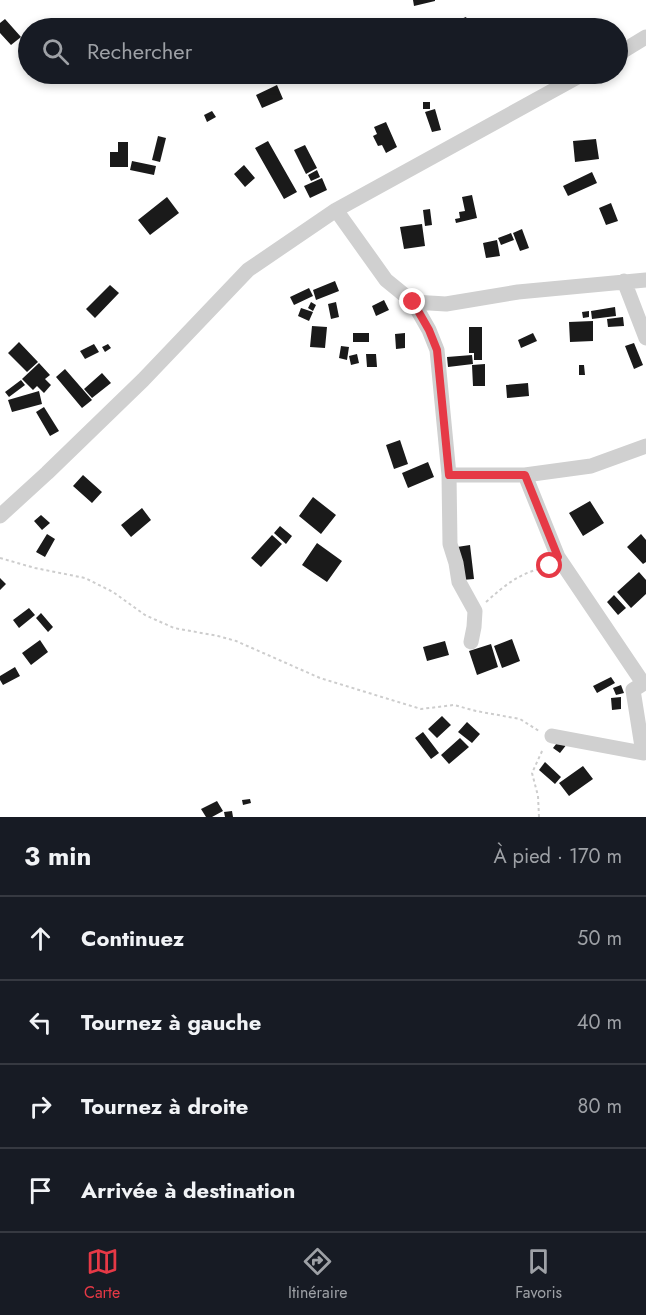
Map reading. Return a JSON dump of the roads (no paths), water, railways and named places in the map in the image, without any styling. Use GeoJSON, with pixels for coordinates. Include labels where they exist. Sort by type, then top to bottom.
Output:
{"type":"FeatureCollection","features":[{"type":"Feature","properties":{"kind":"street"},"geometry":{"type":"LineString","coordinates":[[628,48],[646,37]]}},
{"type":"Feature","properties":{"kind":"street"},"geometry":{"type":"LineString","coordinates":[[0,516],[143,380],[248,270],[336,210],[565,84]]}},
{"type":"Feature","properties":{"kind":"street"},"geometry":{"type":"LineString","coordinates":[[336,210],[386,280],[413,302],[437,350],[449,475],[450,544],[459,582],[475,611],[471,642]]}},
{"type":"Feature","properties":{"kind":"street"},"geometry":{"type":"LineString","coordinates":[[413,302],[446,304],[518,292],[646,280]]}},
{"type":"Feature","properties":{"kind":"street"},"geometry":{"type":"LineString","coordinates":[[624,281],[646,338]]}},
{"type":"Feature","properties":{"kind":"street"},"geometry":{"type":"LineString","coordinates":[[449,475],[525,475],[591,466],[646,446]]}},
{"type":"Feature","properties":{"kind":"street"},"geometry":{"type":"LineString","coordinates":[[525,475],[558,557],[645,683],[633,690],[643,753],[546,734]]}}]}
